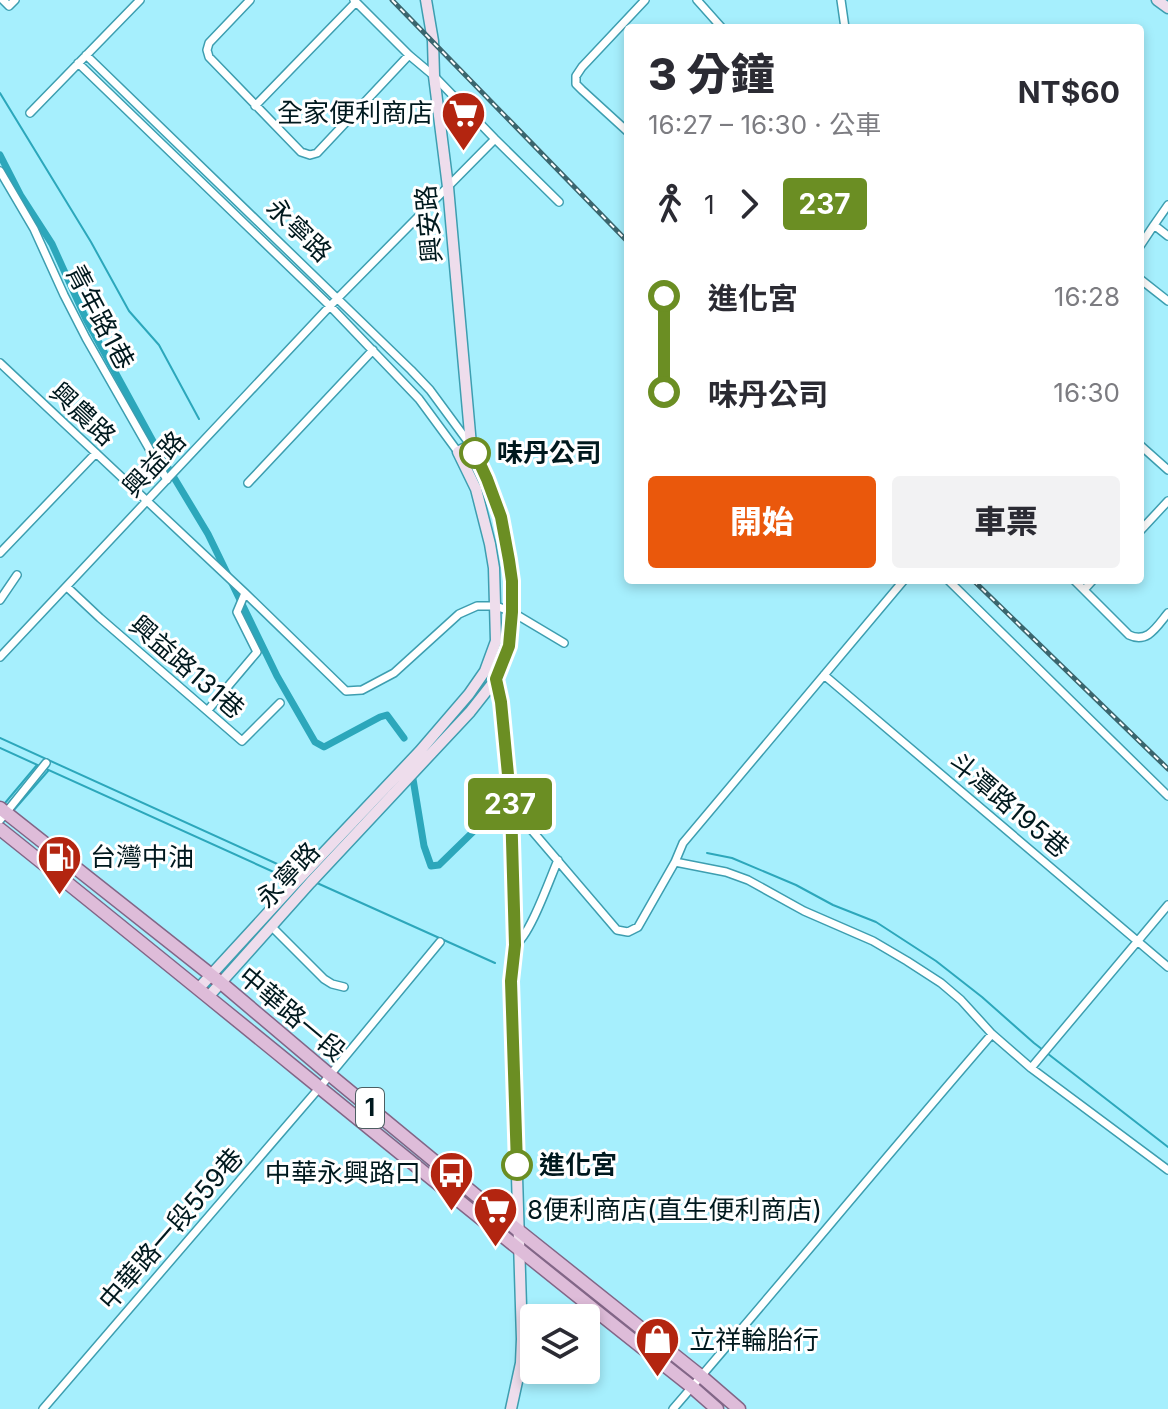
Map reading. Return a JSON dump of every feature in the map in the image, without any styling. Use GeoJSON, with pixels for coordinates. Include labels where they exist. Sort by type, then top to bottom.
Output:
{"type":"FeatureCollection","features":[{"type":"Feature","properties":{"kind":"main road","name":"中華路一段"},"geometry":{"type":"LineString","coordinates":[[2,813],[215,978],[739,1409]]}},
{"type":"Feature","properties":{"kind":"main road","name":"中華路一段"},"geometry":{"type":"LineString","coordinates":[[0,829],[717,1409]]}},
{"type":"Feature","properties":{"kind":"street"},"geometry":{"type":"LineString","coordinates":[[30,113],[140,0]]}},
{"type":"Feature","properties":{"kind":"street"},"geometry":{"type":"LineString","coordinates":[[250,0],[209,43],[209,57],[301,152],[310,155],[317,153],[409,55]]}},
{"type":"Feature","properties":{"kind":"street","name":"興安路"},"geometry":{"type":"LineString","coordinates":[[426,0],[448,187],[471,445],[501,517],[509,560],[512,612],[509,646],[496,679],[511,806],[515,945],[511,981],[521,1351],[511,1409]]}},
{"type":"Feature","properties":{"kind":"street"},"geometry":{"type":"LineString","coordinates":[[624,128],[576,84],[576,76],[645,0]]}},
{"type":"Feature","properties":{"kind":"street"},"geometry":{"type":"LineString","coordinates":[[697,0],[718,24]]}},
{"type":"Feature","properties":{"kind":"street"},"geometry":{"type":"LineString","coordinates":[[841,0],[844,24]]}},
{"type":"Feature","properties":{"kind":"street"},"geometry":{"type":"LineString","coordinates":[[1157,0],[1168,8]]}},
{"type":"Feature","properties":{"kind":"street"},"geometry":{"type":"LineString","coordinates":[[255,106],[355,1],[559,202]]}},
{"type":"Feature","properties":{"kind":"street","name":"永寧路"},"geometry":{"type":"LineString","coordinates":[[86,55],[430,390],[471,445]]}},
{"type":"Feature","properties":{"kind":"street","name":"永寧路"},"geometry":{"type":"LineString","coordinates":[[78,63],[373,350],[419,399],[458,452]]}},
{"type":"Feature","properties":{"kind":"street","name":"興益路"},"geometry":{"type":"LineString","coordinates":[[0,657],[330,306],[495,139]]}},
{"type":"Feature","properties":{"kind":"street","name":"青年路1巷"},"geometry":{"type":"LineString","coordinates":[[0,171],[34,229],[86,338],[167,480]]}},
{"type":"Feature","properties":{"kind":"street"},"geometry":{"type":"LineString","coordinates":[[1144,240],[1168,205]]}},
{"type":"Feature","properties":{"kind":"street"},"geometry":{"type":"LineString","coordinates":[[1154,225],[1168,236]]}},
{"type":"Feature","properties":{"kind":"street"},"geometry":{"type":"LineString","coordinates":[[1144,282],[1168,301]]}},
{"type":"Feature","properties":{"kind":"street"},"geometry":{"type":"LineString","coordinates":[[248,483],[373,350]]}},
{"type":"Feature","properties":{"kind":"street","name":"興農路"},"geometry":{"type":"LineString","coordinates":[[0,363],[346,691],[362,690],[394,673],[459,614],[477,606],[496,606]]}},
{"type":"Feature","properties":{"kind":"street"},"geometry":{"type":"LineString","coordinates":[[471,445],[458,452],[476,489],[490,544],[494,568],[496,641],[485,671],[496,679]]}},
{"type":"Feature","properties":{"kind":"street"},"geometry":{"type":"LineString","coordinates":[[1144,449],[1168,470]]}},
{"type":"Feature","properties":{"kind":"street"},"geometry":{"type":"LineString","coordinates":[[0,553],[96,453]]}},
{"type":"Feature","properties":{"kind":"street"},"geometry":{"type":"LineString","coordinates":[[1144,527],[1168,501]]}},
{"type":"Feature","properties":{"kind":"street"},"geometry":{"type":"LineString","coordinates":[[0,600],[17,575]]}},
{"type":"Feature","properties":{"kind":"street"},"geometry":{"type":"LineString","coordinates":[[511,806],[617,930],[628,932],[638,927],[683,843],[901,584]]}},
{"type":"Feature","properties":{"kind":"street"},"geometry":{"type":"LineString","coordinates":[[952,584],[1168,796]]}},
{"type":"Feature","properties":{"kind":"street"},"geometry":{"type":"LineString","coordinates":[[1078,584],[1134,638],[1149,635],[1168,613]]}},
{"type":"Feature","properties":{"kind":"street"},"geometry":{"type":"LineString","coordinates":[[1084,590],[1089,584]]}},
{"type":"Feature","properties":{"kind":"street","name":"興益路131巷"},"geometry":{"type":"LineString","coordinates":[[67,587],[242,741],[280,703]]}},
{"type":"Feature","properties":{"kind":"street"},"geometry":{"type":"LineString","coordinates":[[208,710],[257,652],[237,612],[245,593]]}},
{"type":"Feature","properties":{"kind":"street"},"geometry":{"type":"LineString","coordinates":[[496,606],[564,643]]}},
{"type":"Feature","properties":{"kind":"street","name":"永寧路"},"geometry":{"type":"LineString","coordinates":[[204,992],[420,751],[485,671]]}},
{"type":"Feature","properties":{"kind":"street","name":"斗潭路195巷"},"geometry":{"type":"LineString","coordinates":[[824,675],[1168,967]]}},
{"type":"Feature","properties":{"kind":"street","name":"永寧路"},"geometry":{"type":"LineString","coordinates":[[215,978],[271,926],[470,712],[496,679]]}},
{"type":"Feature","properties":{"kind":"street"},"geometry":{"type":"LineString","coordinates":[[2,813],[46,763]]}},
{"type":"Feature","properties":{"kind":"street"},"geometry":{"type":"LineString","coordinates":[[515,945],[521,942],[530,926],[558,860]]}},
{"type":"Feature","properties":{"kind":"street"},"geometry":{"type":"LineString","coordinates":[[675,862],[726,872],[748,880],[907,961],[961,1000],[992,1034],[1031,1068],[1168,1170]]}},
{"type":"Feature","properties":{"kind":"street"},"geometry":{"type":"LineString","coordinates":[[1031,1068],[1168,905]]}},
{"type":"Feature","properties":{"kind":"street"},"geometry":{"type":"LineString","coordinates":[[271,926],[324,979],[344,987]]}},
{"type":"Feature","properties":{"kind":"street","name":"中華路一段559巷"},"geometry":{"type":"LineString","coordinates":[[43,1409],[320,1087],[440,942]]}},
{"type":"Feature","properties":{"kind":"street"},"geometry":{"type":"LineString","coordinates":[[673,1409],[992,1034]]}},
{"type":"Feature","properties":{"kind":"waterway"},"geometry":{"type":"LineString","coordinates":[[0,93],[91,242],[129,311],[159,345],[199,419]]}},
{"type":"Feature","properties":{"kind":"waterway"},"geometry":{"type":"LineString","coordinates":[[0,155],[21,196],[52,244],[86,319],[161,456],[208,534],[277,676],[315,742],[324,747],[387,715],[404,738]]}},
{"type":"Feature","properties":{"kind":"waterway"},"geometry":{"type":"LineString","coordinates":[[0,738],[297,873]]}},
{"type":"Feature","properties":{"kind":"waterway"},"geometry":{"type":"LineString","coordinates":[[0,748],[287,878]]}},
{"type":"Feature","properties":{"kind":"waterway"},"geometry":{"type":"LineString","coordinates":[[5,803],[37,765]]}},
{"type":"Feature","properties":{"kind":"waterway"},"geometry":{"type":"LineString","coordinates":[[13,811],[48,771]]}},
{"type":"Feature","properties":{"kind":"waterway"},"geometry":{"type":"LineString","coordinates":[[413,779],[424,846],[431,866],[439,865],[480,825],[486,781],[498,784]]}},
{"type":"Feature","properties":{"kind":"waterway"},"geometry":{"type":"LineString","coordinates":[[511,796],[537,821]]}},
{"type":"Feature","properties":{"kind":"waterway"},"geometry":{"type":"LineString","coordinates":[[707,853],[732,858],[876,922],[936,961],[1034,1043],[1168,1147]]}},
{"type":"Feature","properties":{"kind":"waterway"},"geometry":{"type":"LineString","coordinates":[[317,883],[495,963]]}},
{"type":"Feature","properties":{"kind":"railway"},"geometry":{"type":"LineString","coordinates":[[392,0],[624,238]]}},
{"type":"Feature","properties":{"kind":"railway"},"geometry":{"type":"LineString","coordinates":[[977,584],[1168,769]]}},
{"type":"Feature","properties":{"kind":"bus line","name":"237"},"geometry":{"type":"LineString","coordinates":[[475,453],[501,517],[512,581],[509,646],[496,679],[511,806],[515,945],[511,981],[517,1165]]}},
{"type":"Feature","properties":{"kind":"place","name":"全家便利商店"},"geometry":{"type":"Point","coordinates":[464,152]}},
{"type":"Feature","properties":{"kind":"place","name":"味丹公司"},"geometry":{"type":"Point","coordinates":[475,453]}},
{"type":"Feature","properties":{"kind":"place","name":"台灣中油"},"geometry":{"type":"Point","coordinates":[59,896]}},
{"type":"Feature","properties":{"kind":"place","name":"進化宮"},"geometry":{"type":"Point","coordinates":[517,1165]}},
{"type":"Feature","properties":{"kind":"place","name":"中華永興路口"},"geometry":{"type":"Point","coordinates":[452,1212]}},
{"type":"Feature","properties":{"kind":"place","name":"8便利商店(直生便利商店)"},"geometry":{"type":"Point","coordinates":[496,1249]}},
{"type":"Feature","properties":{"kind":"place","name":"立祥輪胎行"},"geometry":{"type":"Point","coordinates":[658,1379]}}]}
